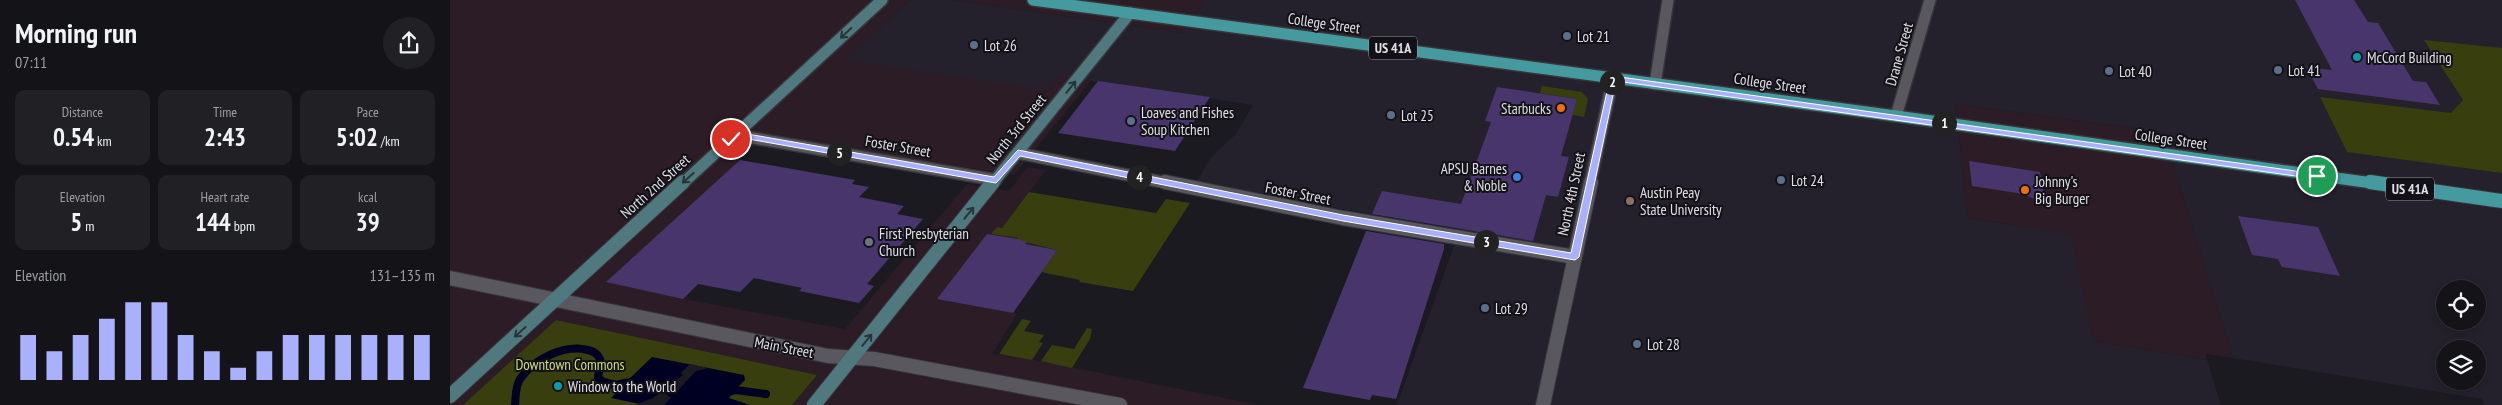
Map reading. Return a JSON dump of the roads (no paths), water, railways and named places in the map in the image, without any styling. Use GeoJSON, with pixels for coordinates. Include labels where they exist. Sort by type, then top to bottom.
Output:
{"type":"FeatureCollection","features":[{"type":"Feature","properties":{"kind":"main road","name":"North 2nd Street"},"geometry":{"type":"LineString","coordinates":[[450,396],[882,0]]}},
{"type":"Feature","properties":{"kind":"main road","name":"College Street"},"geometry":{"type":"LineString","coordinates":[[1033,0],[1896,116],[2502,201]]}},
{"type":"Feature","properties":{"kind":"main road","name":"North 3rd Street"},"geometry":{"type":"LineString","coordinates":[[814,405],[1130,13]]}},
{"type":"Feature","properties":{"kind":"street"},"geometry":{"type":"LineString","coordinates":[[1655,84],[1668,0]]}},
{"type":"Feature","properties":{"kind":"street","name":"Drane Street"},"geometry":{"type":"LineString","coordinates":[[1896,116],[1930,0]]}},
{"type":"Feature","properties":{"kind":"street","name":"North 4th Street"},"geometry":{"type":"LineString","coordinates":[[1542,405],[1613,78]]}},
{"type":"Feature","properties":{"kind":"street","name":"Foster Street"},"geometry":{"type":"LineString","coordinates":[[736,135],[996,180]]}},
{"type":"Feature","properties":{"kind":"street","name":"Foster Street"},"geometry":{"type":"LineString","coordinates":[[1018,153],[1343,218],[1575,257]]}},
{"type":"Feature","properties":{"kind":"street","name":"Main Street"},"geometry":{"type":"LineString","coordinates":[[450,278],[828,356],[874,359],[1120,405]]}},
{"type":"Feature","properties":{"kind":"water"},"geometry":{"type":"Polygon","coordinates":[[[652,357],[744,375],[745,380],[736,389],[691,401],[674,395],[666,384],[654,379],[626,382],[652,357]]]}},
{"type":"Feature","properties":{"kind":"water"},"geometry":{"type":"Polygon","coordinates":[[[645,380],[656,383],[673,399],[680,401],[703,399],[734,392],[729,398],[750,405],[645,405],[611,398],[624,385],[645,380]]]}},
{"type":"Feature","properties":{"kind":"waterway"},"geometry":{"type":"LineString","coordinates":[[515,405],[518,382],[526,372],[541,359],[569,349],[590,350],[595,353],[601,363],[598,378],[604,382],[616,385],[643,379],[656,381],[679,399],[691,402],[736,390],[766,394]]}},
{"type":"Feature","properties":{"kind":"place","name":"Lot 21"},"geometry":{"type":"Point","coordinates":[1567,36]}},
{"type":"Feature","properties":{"kind":"place","name":"Lot 26"},"geometry":{"type":"Point","coordinates":[974,45]}},
{"type":"Feature","properties":{"kind":"place","name":"McCord Building"},"geometry":{"type":"Point","coordinates":[2357,57]}},
{"type":"Feature","properties":{"kind":"place","name":"Lot 41"},"geometry":{"type":"Point","coordinates":[2278,70]}},
{"type":"Feature","properties":{"kind":"place","name":"Lot 40"},"geometry":{"type":"Point","coordinates":[2109,71]}},
{"type":"Feature","properties":{"kind":"place","name":"Starbucks"},"geometry":{"type":"Point","coordinates":[1561,108]}},
{"type":"Feature","properties":{"kind":"place","name":"Lot 25"},"geometry":{"type":"Point","coordinates":[1391,115]}},
{"type":"Feature","properties":{"kind":"place","name":"Loaves and Fishes Soup Kitchen"},"geometry":{"type":"Point","coordinates":[1131,121]}},
{"type":"Feature","properties":{"kind":"place","name":"APSU Barnes & Noble"},"geometry":{"type":"Point","coordinates":[1517,177]}},
{"type":"Feature","properties":{"kind":"place","name":"Lot 24"},"geometry":{"type":"Point","coordinates":[1781,180]}},
{"type":"Feature","properties":{"kind":"place","name":"Johnny's Big Burger"},"geometry":{"type":"Point","coordinates":[2025,190]}},
{"type":"Feature","properties":{"kind":"place","name":"Austin Peay State University"},"geometry":{"type":"Point","coordinates":[1630,201]}},
{"type":"Feature","properties":{"kind":"place","name":"First Presbyterian Church"},"geometry":{"type":"Point","coordinates":[869,242]}},
{"type":"Feature","properties":{"kind":"place","name":"Lot 29"},"geometry":{"type":"Point","coordinates":[1485,308]}},
{"type":"Feature","properties":{"kind":"place","name":"Lot 28"},"geometry":{"type":"Point","coordinates":[1637,344]}},
{"type":"Feature","properties":{"kind":"place","name":"Window to the World"},"geometry":{"type":"Point","coordinates":[558,386]}},
{"type":"Feature","properties":{"kind":"park label","name":"Downtown Commons"},"geometry":{"type":"Point","coordinates":[570,364]}}]}
